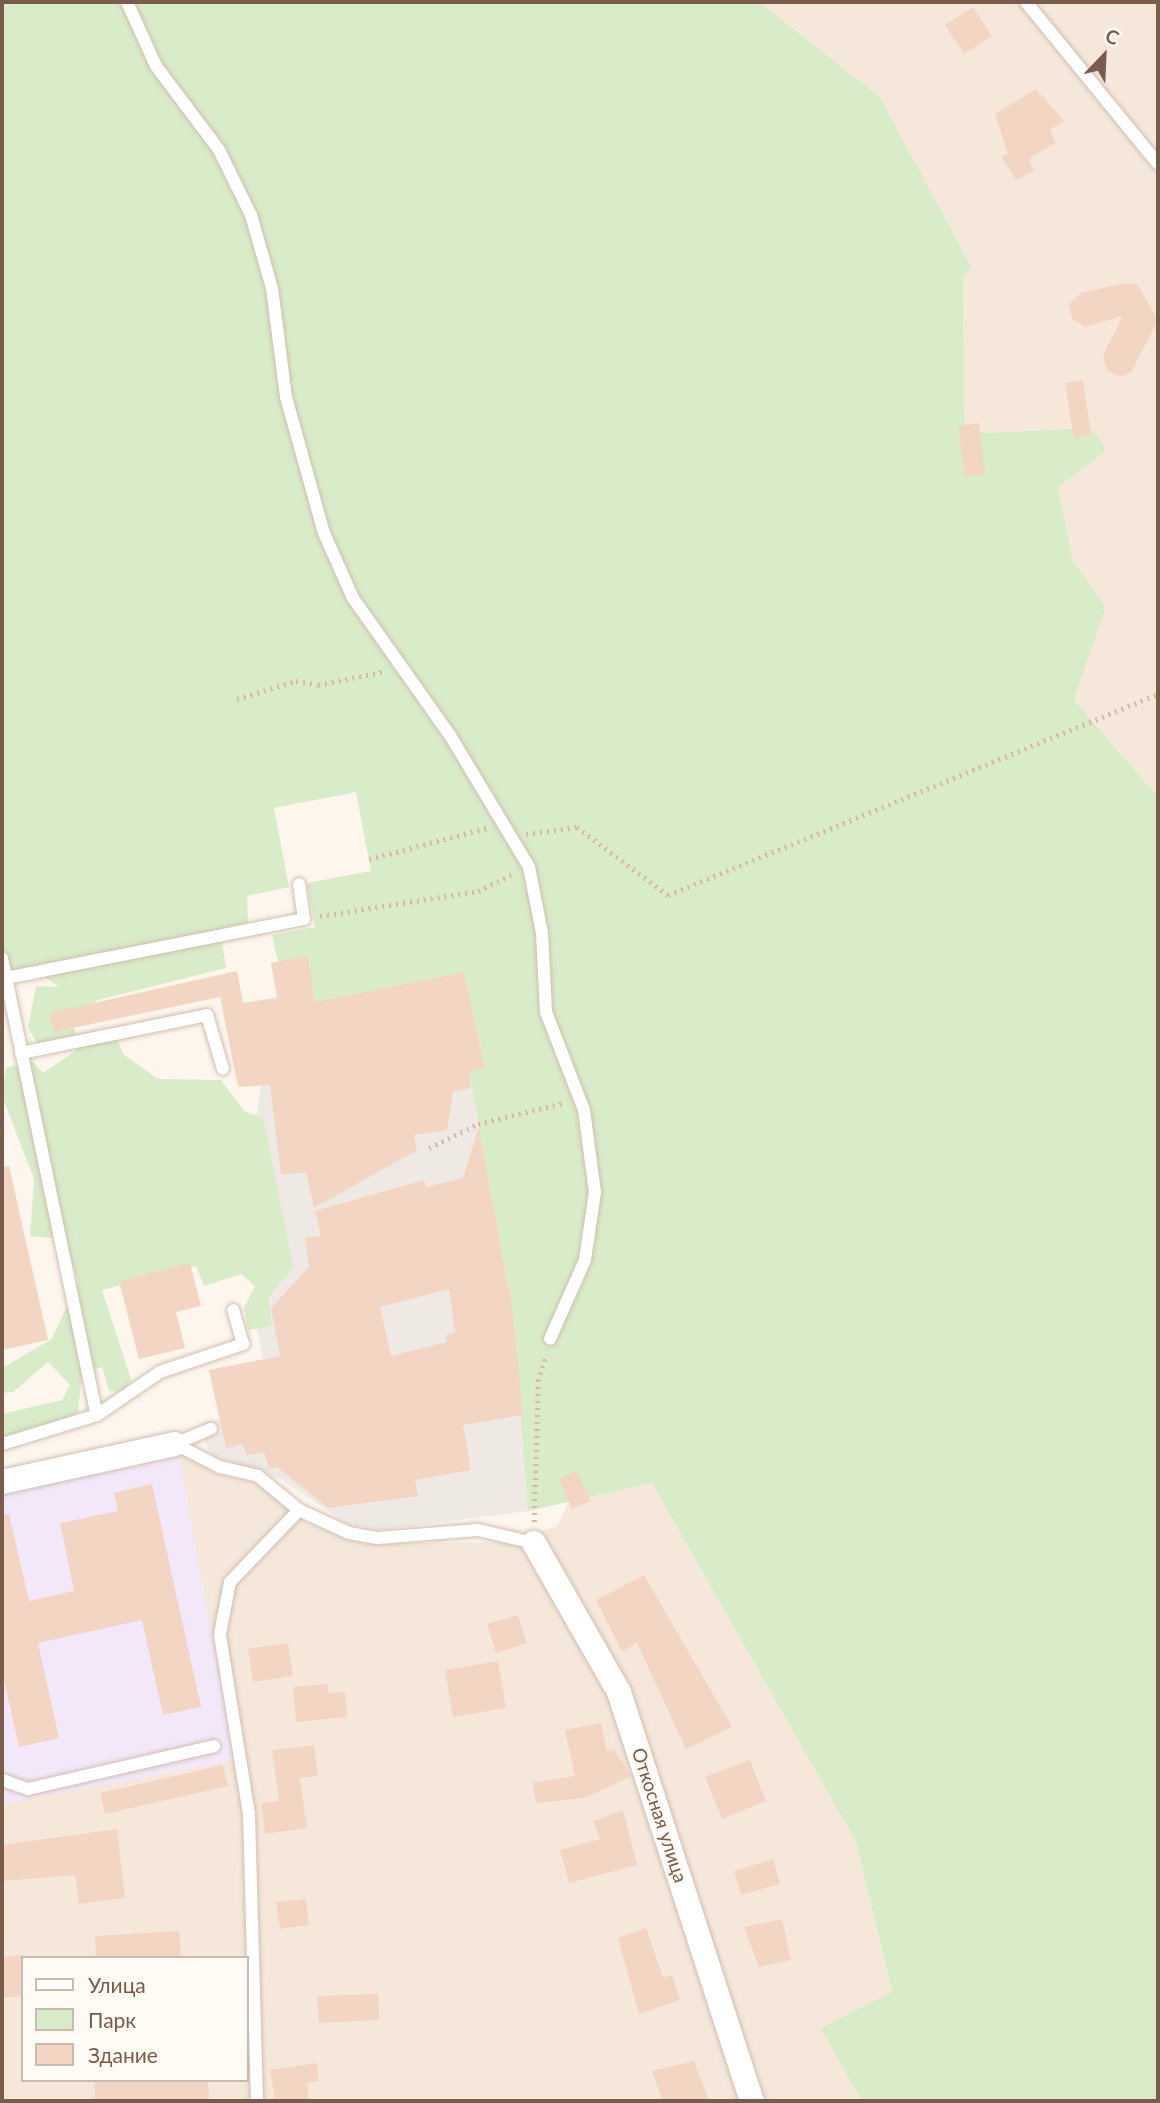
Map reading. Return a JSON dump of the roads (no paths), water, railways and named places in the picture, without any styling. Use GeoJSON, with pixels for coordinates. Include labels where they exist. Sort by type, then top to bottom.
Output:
{"type":"FeatureCollection","features":[{"type":"Feature","properties":{"kind":"street"},"geometry":{"type":"LineString","coordinates":[[2,1482],[175,1444]]}},
{"type":"Feature","properties":{"kind":"street","name":"Откосная улица"},"geometry":{"type":"LineString","coordinates":[[534,1543],[619,1692],[752,2101]]}},
{"type":"Feature","properties":{"kind":"lane"},"geometry":{"type":"LineString","coordinates":[[127,2],[156,66],[219,150],[251,215],[272,288],[286,397],[324,533],[353,598],[529,867],[542,933],[546,1012],[579,1098],[594,1223],[550,1339]]}},
{"type":"Feature","properties":{"kind":"lane"},"geometry":{"type":"LineString","coordinates":[[1026,2],[1158,164]]}},
{"type":"Feature","properties":{"kind":"lane"},"geometry":{"type":"LineString","coordinates":[[6,978],[304,919],[299,884]]}},
{"type":"Feature","properties":{"kind":"lane"},"geometry":{"type":"LineString","coordinates":[[2,958],[7,1008],[21,1052],[97,1415]]}},
{"type":"Feature","properties":{"kind":"lane"},"geometry":{"type":"LineString","coordinates":[[21,1052],[207,1015],[223,1069]]}},
{"type":"Feature","properties":{"kind":"lane"},"geometry":{"type":"LineString","coordinates":[[2,1444],[97,1415],[160,1372],[243,1344],[233,1310]]}},
{"type":"Feature","properties":{"kind":"lane"},"geometry":{"type":"LineString","coordinates":[[175,1444],[211,1429]]}},
{"type":"Feature","properties":{"kind":"lane"},"geometry":{"type":"LineString","coordinates":[[175,1444],[220,1467],[258,1476],[299,1510],[378,1538],[478,1530],[534,1543]]}},
{"type":"Feature","properties":{"kind":"lane"},"geometry":{"type":"LineString","coordinates":[[257,2101],[249,1814],[220,1634],[230,1582],[299,1510]]}},
{"type":"Feature","properties":{"kind":"lane"},"geometry":{"type":"LineString","coordinates":[[2,1780],[28,1789],[214,1746]]}}]}
